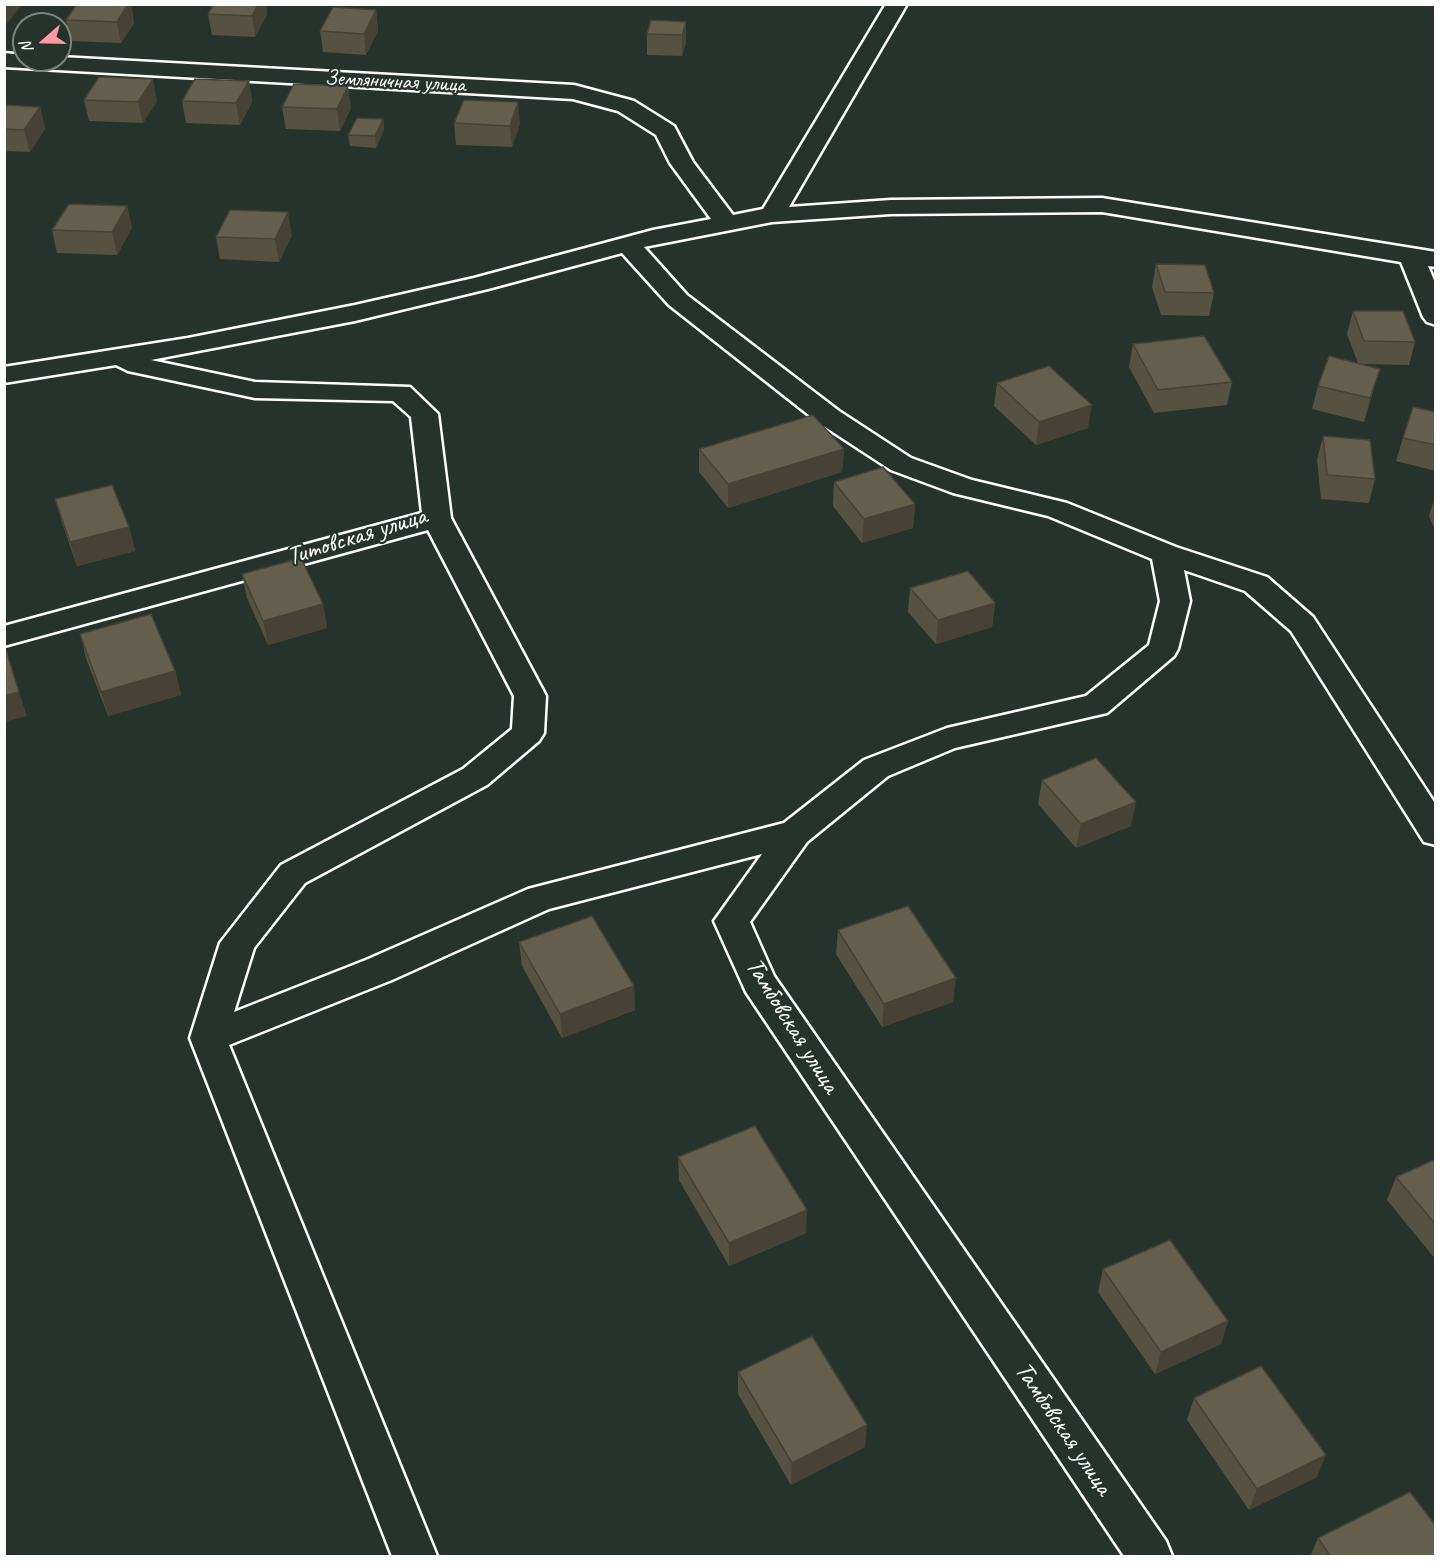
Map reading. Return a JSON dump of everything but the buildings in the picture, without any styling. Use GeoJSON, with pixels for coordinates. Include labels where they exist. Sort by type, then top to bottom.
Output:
{"type":"FeatureCollection","features":[{"type":"Feature","properties":{"kind":"street"},"geometry":{"type":"LineString","coordinates":[[772,215],[897,4]]}},
{"type":"Feature","properties":{"kind":"street","name":"Земляничная улица"},"geometry":{"type":"LineString","coordinates":[[4,60],[574,92],[626,106],[666,131],[682,163],[727,223]]}},
{"type":"Feature","properties":{"kind":"street"},"geometry":{"type":"LineString","coordinates":[[4,375],[188,346],[355,313],[628,245],[772,215],[962,205],[1102,205],[1423,258],[1436,317]]}},
{"type":"Feature","properties":{"kind":"street"},"geometry":{"type":"LineString","coordinates":[[628,245],[678,300],[829,417],[901,465],[963,487],[1057,509],[1166,554],[1257,584],[1302,624],[1436,833]]}},
{"type":"Feature","properties":{"kind":"street","name":"Титовская улица"},"geometry":{"type":"LineString","coordinates":[[4,636],[437,518],[424,414],[400,393],[255,390],[109,359]]}},
{"type":"Feature","properties":{"kind":"street"},"geometry":{"type":"LineString","coordinates":[[414,1557],[208,1038],[238,943],[293,874],[475,777],[528,733],[530,696],[437,518]]}},
{"type":"Feature","properties":{"kind":"street","name":"Тамбовская улица"},"geometry":{"type":"LineString","coordinates":[[1150,1557],[759,982],[732,921],[795,832],[876,768],[947,739],[1096,705],[1163,649],[1175,601],[1166,554]]}},
{"type":"Feature","properties":{"kind":"street"},"geometry":{"type":"LineString","coordinates":[[208,1038],[379,970],[540,898],[795,832]]}}]}
